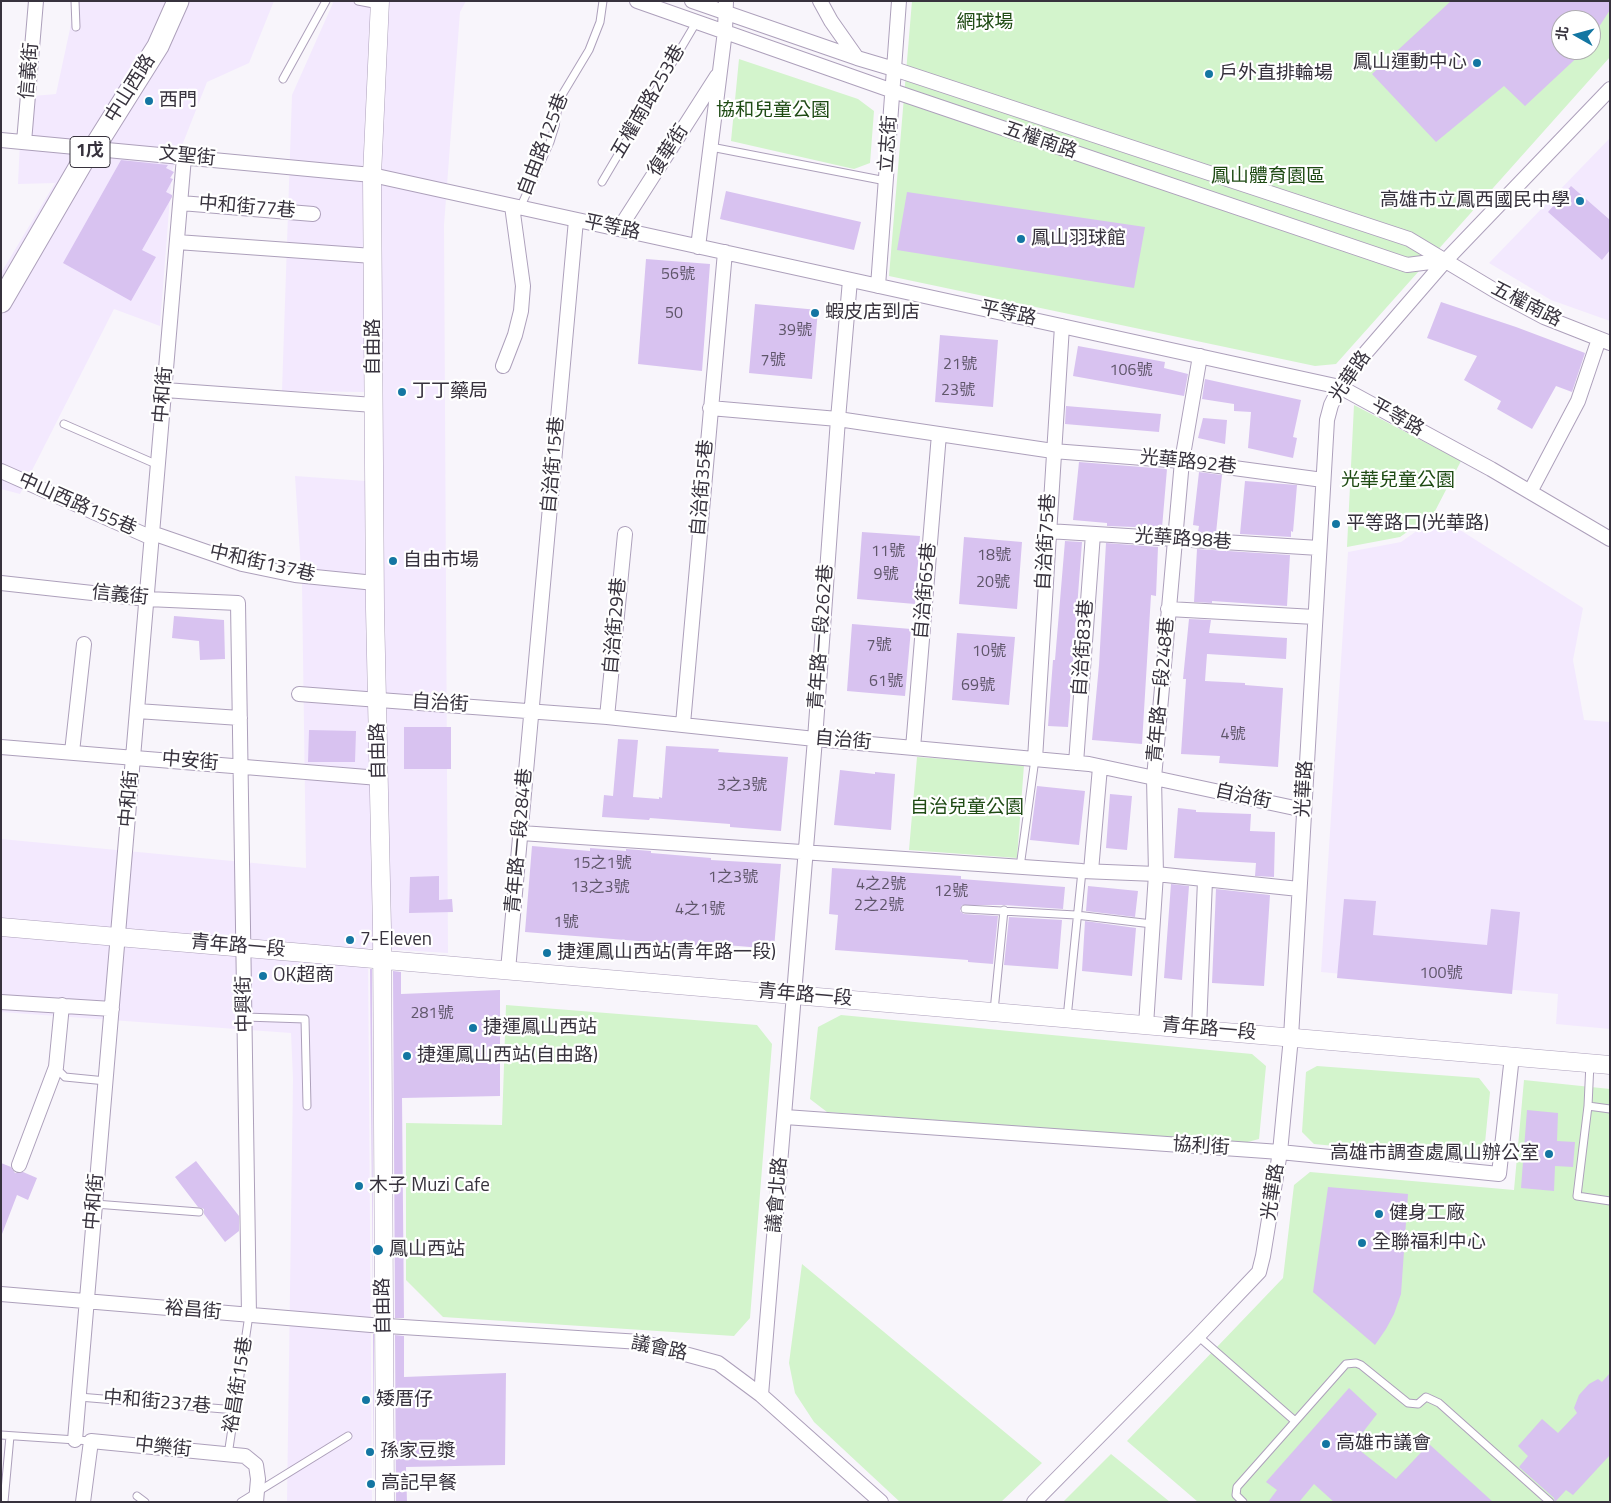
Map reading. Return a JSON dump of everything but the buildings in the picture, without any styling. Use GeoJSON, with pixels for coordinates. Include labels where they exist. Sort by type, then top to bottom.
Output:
{"type":"FeatureCollection","features":[{"type":"Feature","properties":{"kind":"main road","name":"中山西路"},"geometry":{"type":"LineString","coordinates":[[1,302],[87,154],[94,148],[158,46],[178,1]]}},
{"type":"Feature","properties":{"kind":"street","name":"信義街"},"geometry":{"type":"LineString","coordinates":[[24,142],[36,1]]}},
{"type":"Feature","properties":{"kind":"street","name":"五權南路"},"geometry":{"type":"LineString","coordinates":[[637,1],[893,92],[1407,265],[1446,260]]}},
{"type":"Feature","properties":{"kind":"street","name":"五權南路"},"geometry":{"type":"LineString","coordinates":[[692,1],[726,7],[857,58],[1409,239],[1499,293],[1544,317],[1605,341]]}},
{"type":"Feature","properties":{"kind":"street"},"geometry":{"type":"LineString","coordinates":[[820,1],[831,21],[857,58]]}},
{"type":"Feature","properties":{"kind":"street","name":"立志街"},"geometry":{"type":"LineString","coordinates":[[878,286],[899,1]]}},
{"type":"Feature","properties":{"kind":"street","name":"自由路"},"geometry":{"type":"LineString","coordinates":[[380,3],[372,175],[375,583],[382,959],[386,1502]]}},
{"type":"Feature","properties":{"kind":"street","name":"復華街"},"geometry":{"type":"LineString","coordinates":[[698,246],[725,31],[726,7]]}},
{"type":"Feature","properties":{"kind":"street","name":"復華街"},"geometry":{"type":"LineString","coordinates":[[619,229],[720,73]]}},
{"type":"Feature","properties":{"kind":"street","name":"光華路"},"geometry":{"type":"LineString","coordinates":[[1034,1502],[1259,1272],[1280,1152],[1291,1037],[1323,480],[1327,420],[1331,405],[1340,387],[1362,357],[1446,260],[1610,89]]}},
{"type":"Feature","properties":{"kind":"street","name":"文聖街"},"geometry":{"type":"LineString","coordinates":[[1,140],[372,175]]}},
{"type":"Feature","properties":{"kind":"street","name":"中和街"},"geometry":{"type":"LineString","coordinates":[[75,1440],[184,157]]}},
{"type":"Feature","properties":{"kind":"street","name":"平等路"},"geometry":{"type":"LineString","coordinates":[[372,175],[1340,387],[1530,492],[1610,539]]}},
{"type":"Feature","properties":{"kind":"street","name":"中和街77巷"},"geometry":{"type":"LineString","coordinates":[[180,203],[313,214]]}},
{"type":"Feature","properties":{"kind":"street"},"geometry":{"type":"LineString","coordinates":[[503,366],[515,335],[521,311],[522,286],[516,207]]}},
{"type":"Feature","properties":{"kind":"street","name":"自治街15巷"},"geometry":{"type":"LineString","coordinates":[[532,711],[576,220]]}},
{"type":"Feature","properties":{"kind":"street"},"geometry":{"type":"LineString","coordinates":[[177,242],[373,256]]}},
{"type":"Feature","properties":{"kind":"street","name":"自治街35巷"},"geometry":{"type":"LineString","coordinates":[[683,724],[725,252]]}},
{"type":"Feature","properties":{"kind":"street","name":"青年路一段262巷"},"geometry":{"type":"LineString","coordinates":[[793,995],[815,739],[850,280]]}},
{"type":"Feature","properties":{"kind":"street","name":"自治街75巷"},"geometry":{"type":"LineString","coordinates":[[1035,759],[1062,326]]}},
{"type":"Feature","properties":{"kind":"street"},"geometry":{"type":"LineString","coordinates":[[1530,492],[1578,401],[1605,341]]}},
{"type":"Feature","properties":{"kind":"street","name":"青年路一段248巷"},"geometry":{"type":"LineString","coordinates":[[1146,1025],[1156,874],[1154,778],[1182,461],[1200,356]]}},
{"type":"Feature","properties":{"kind":"street"},"geometry":{"type":"LineString","coordinates":[[165,390],[374,404]]}},
{"type":"Feature","properties":{"kind":"street","name":"光華路92巷"},"geometry":{"type":"LineString","coordinates":[[710,408],[838,419],[1053,450],[1182,461],[1323,480]]}},
{"type":"Feature","properties":{"kind":"street","name":"自治街65巷"},"geometry":{"type":"LineString","coordinates":[[913,748],[940,434]]}},
{"type":"Feature","properties":{"kind":"street","name":"中山西路155巷"},"geometry":{"type":"LineString","coordinates":[[1,471],[152,536]]}},
{"type":"Feature","properties":{"kind":"street","name":"光華路98巷"},"geometry":{"type":"LineString","coordinates":[[1048,531],[1319,548]]}},
{"type":"Feature","properties":{"kind":"street","name":"自治街29巷"},"geometry":{"type":"LineString","coordinates":[[607,717],[625,534]]}},
{"type":"Feature","properties":{"kind":"street","name":"自治街83巷"},"geometry":{"type":"LineString","coordinates":[[1076,763],[1093,534]]}},
{"type":"Feature","properties":{"kind":"street","name":"中和街137巷"},"geometry":{"type":"LineString","coordinates":[[152,536],[242,564],[294,575],[375,583]]}},
{"type":"Feature","properties":{"kind":"street","name":"信義街"},"geometry":{"type":"LineString","coordinates":[[1,584],[147,599],[238,602]]}},
{"type":"Feature","properties":{"kind":"street","name":"中興街"},"geometry":{"type":"LineString","coordinates":[[238,602],[249,1316]]}},
{"type":"Feature","properties":{"kind":"street"},"geometry":{"type":"LineString","coordinates":[[1168,609],[1315,617]]}},
{"type":"Feature","properties":{"kind":"street"},"geometry":{"type":"LineString","coordinates":[[72,752],[84,644]]}},
{"type":"Feature","properties":{"kind":"street","name":"自治街"},"geometry":{"type":"LineString","coordinates":[[299,694],[607,717],[815,739],[1076,763],[1100,766],[1304,810]]}},
{"type":"Feature","properties":{"kind":"street"},"geometry":{"type":"LineString","coordinates":[[137,711],[240,718]]}},
{"type":"Feature","properties":{"kind":"street","name":"青年路一段284巷"},"geometry":{"type":"LineString","coordinates":[[508,970],[532,711]]}},
{"type":"Feature","properties":{"kind":"street","name":"中安街"},"geometry":{"type":"LineString","coordinates":[[1,747],[379,778]]}},
{"type":"Feature","properties":{"kind":"street"},"geometry":{"type":"LineString","coordinates":[[1086,871],[1100,766]]}},
{"type":"Feature","properties":{"kind":"street"},"geometry":{"type":"LineString","coordinates":[[521,833],[1020,867],[1156,874],[1299,889]]}},
{"type":"Feature","properties":{"kind":"street"},"geometry":{"type":"LineString","coordinates":[[1199,1029],[1205,880]]}},
{"type":"Feature","properties":{"kind":"street","name":"青年路一段"},"geometry":{"type":"LineString","coordinates":[[1,927],[1610,1064]]}},
{"type":"Feature","properties":{"kind":"street","name":"議會北路"},"geometry":{"type":"LineString","coordinates":[[761,1395],[785,1117],[793,995]]}},
{"type":"Feature","properties":{"kind":"street"},"geometry":{"type":"LineString","coordinates":[[1,1002],[112,1008]]}},
{"type":"Feature","properties":{"kind":"street"},"geometry":{"type":"LineString","coordinates":[[19,1165],[56,1067],[62,1005]]}},
{"type":"Feature","properties":{"kind":"street","name":"協利街"},"geometry":{"type":"LineString","coordinates":[[785,1117],[1280,1152],[1500,1174],[1512,1056]]}},
{"type":"Feature","properties":{"kind":"street","name":"裕昌街"},"geometry":{"type":"LineString","coordinates":[[1,1294],[385,1326]]}},
{"type":"Feature","properties":{"kind":"street","name":"議會路"},"geometry":{"type":"LineString","coordinates":[[385,1326],[641,1342],[718,1363],[761,1395],[881,1502]]}},
{"type":"Feature","properties":{"kind":"street"},"geometry":{"type":"LineString","coordinates":[[83,1502],[90,1441]]}},
{"type":"Feature","properties":{"kind":"street","name":"中樂街"},"geometry":{"type":"LineString","coordinates":[[90,1441],[245,1456],[256,1465],[258,1478],[256,1497]]}},
{"type":"Feature","properties":{"kind":"lane"},"geometry":{"type":"LineString","coordinates":[[75,1],[76,27]]}},
{"type":"Feature","properties":{"kind":"lane"},"geometry":{"type":"LineString","coordinates":[[283,79],[326,1]]}},
{"type":"Feature","properties":{"kind":"lane"},"geometry":{"type":"LineString","coordinates":[[358,1],[380,3]]}},
{"type":"Feature","properties":{"kind":"lane","name":"自由路125巷"},"geometry":{"type":"LineString","coordinates":[[516,207],[550,142],[559,100],[589,50],[600,22],[603,1]]}},
{"type":"Feature","properties":{"kind":"lane","name":"五權南路253巷"},"geometry":{"type":"LineString","coordinates":[[602,182],[696,21]]}},
{"type":"Feature","properties":{"kind":"lane"},"geometry":{"type":"LineString","coordinates":[[711,147],[886,180]]}},
{"type":"Feature","properties":{"kind":"lane"},"geometry":{"type":"LineString","coordinates":[[64,424],[158,465]]}},
{"type":"Feature","properties":{"kind":"lane"},"geometry":{"type":"LineString","coordinates":[[1020,867],[1035,759]]}},
{"type":"Feature","properties":{"kind":"lane"},"geometry":{"type":"LineString","coordinates":[[1067,1018],[1076,915],[1086,871]]}},
{"type":"Feature","properties":{"kind":"lane"},"geometry":{"type":"LineString","coordinates":[[964,909],[1076,915],[1152,924]]}},
{"type":"Feature","properties":{"kind":"lane"},"geometry":{"type":"LineString","coordinates":[[994,1012],[1004,910]]}},
{"type":"Feature","properties":{"kind":"lane"},"geometry":{"type":"LineString","coordinates":[[245,1016],[305,1019],[307,1106]]}},
{"type":"Feature","properties":{"kind":"lane"},"geometry":{"type":"LineString","coordinates":[[1590,1063],[1588,1106],[1577,1196],[1610,1201]]}},
{"type":"Feature","properties":{"kind":"lane"},"geometry":{"type":"LineString","coordinates":[[56,1067],[65,1077],[106,1081]]}},
{"type":"Feature","properties":{"kind":"lane"},"geometry":{"type":"LineString","coordinates":[[1588,1106],[1610,1109]]}},
{"type":"Feature","properties":{"kind":"lane"},"geometry":{"type":"LineString","coordinates":[[95,1204],[199,1212]]}},
{"type":"Feature","properties":{"kind":"lane","name":"裕昌街15巷"},"geometry":{"type":"LineString","coordinates":[[228,1455],[249,1316]]}},
{"type":"Feature","properties":{"kind":"lane"},"geometry":{"type":"LineString","coordinates":[[1198,1336],[1296,1421]]}},
{"type":"Feature","properties":{"kind":"lane"},"geometry":{"type":"LineString","coordinates":[[1243,1502],[1236,1495],[1237,1487],[1346,1364],[1361,1365],[1408,1403],[1418,1404],[1426,1397],[1440,1403],[1550,1502]]}},
{"type":"Feature","properties":{"kind":"lane","name":"中和街237巷"},"geometry":{"type":"LineString","coordinates":[[79,1397],[236,1410]]}},
{"type":"Feature","properties":{"kind":"lane"},"geometry":{"type":"LineString","coordinates":[[1,1435],[90,1441]]}},
{"type":"Feature","properties":{"kind":"lane"},"geometry":{"type":"LineString","coordinates":[[4,1502],[10,1436]]}},
{"type":"Feature","properties":{"kind":"lane"},"geometry":{"type":"LineString","coordinates":[[241,1502],[256,1497],[348,1436]]}},
{"type":"Feature","properties":{"kind":"lane"},"geometry":{"type":"LineString","coordinates":[[137,1496],[145,1502]]}},
{"type":"Feature","properties":{"kind":"shaded area"},"geometry":{"type":"Polygon","coordinates":[[[76,1],[274,1],[249,63],[207,82],[172,171],[160,326],[114,309],[20,494],[1,489],[1,273],[55,183],[18,184],[22,97],[56,94],[76,1]]]}},
{"type":"Feature","properties":{"kind":"shaded area"},"geometry":{"type":"Polygon","coordinates":[[[331,1],[466,1],[460,12],[444,225],[448,953],[368,948],[372,1502],[287,1502],[293,1079],[291,1033],[1,1012],[1,839],[306,868],[302,585],[295,476],[365,481],[364,392],[282,391],[292,95],[333,3],[331,1]]]}},
{"type":"Feature","properties":{"kind":"shaded area","name":"高雄市立鳳西國民中學"},"geometry":{"type":"Polygon","coordinates":[[[1610,138],[1610,321],[1551,300],[1489,263],[1610,138]]]}},
{"type":"Feature","properties":{"kind":"shaded area"},"geometry":{"type":"Polygon","coordinates":[[[1438,516],[1583,608],[1573,660],[1584,720],[1610,722],[1610,1029],[1556,1024],[1558,994],[1321,972],[1348,552],[1401,542],[1438,516]]]}},
{"type":"Feature","properties":{"kind":"green space","name":"鳳山體育園區"},"geometry":{"type":"Polygon","coordinates":[[[912,1],[1610,1],[1610,57],[1336,364],[1315,366],[889,276],[912,1]]]}},
{"type":"Feature","properties":{"kind":"green space","name":"協和兒童公園"},"geometry":{"type":"Polygon","coordinates":[[[739,59],[858,99],[874,111],[870,163],[854,169],[731,141],[739,59]]]}},
{"type":"Feature","properties":{"kind":"green space","name":"光華兒童公園"},"geometry":{"type":"Polygon","coordinates":[[[1354,405],[1461,461],[1434,513],[1400,537],[1347,547],[1354,405]]]}},
{"type":"Feature","properties":{"kind":"green space","name":"自治兒童公園"},"geometry":{"type":"Polygon","coordinates":[[[917,757],[1024,765],[1017,858],[909,850],[917,757]]]}},
{"type":"Feature","properties":{"kind":"green space"},"geometry":{"type":"Polygon","coordinates":[[[506,1005],[757,1025],[772,1044],[750,1318],[734,1336],[443,1317],[406,1280],[406,1123],[502,1125],[506,1005]]]}},
{"type":"Feature","properties":{"kind":"green space"},"geometry":{"type":"Polygon","coordinates":[[[841,1015],[1252,1054],[1266,1066],[1259,1139],[1244,1143],[827,1112],[810,1099],[818,1027],[841,1015]]]}},
{"type":"Feature","properties":{"kind":"green space"},"geometry":{"type":"Polygon","coordinates":[[[1317,1066],[1479,1078],[1490,1092],[1484,1153],[1478,1160],[1314,1144],[1302,1132],[1306,1072],[1317,1066]]]}},
{"type":"Feature","properties":{"kind":"green space"},"geometry":{"type":"Polygon","coordinates":[[[1524,1080],[1610,1089],[1610,1502],[1198,1502],[1127,1441],[1283,1278],[1294,1185],[1310,1172],[1514,1190],[1524,1080]]]}},
{"type":"Feature","properties":{"kind":"green space"},"geometry":{"type":"Polygon","coordinates":[[[802,1264],[1042,1463],[1001,1502],[900,1502],[814,1422],[795,1393],[789,1363],[802,1264]]]}},
{"type":"Feature","properties":{"kind":"green space"},"geometry":{"type":"Polygon","coordinates":[[[1111,1454],[1170,1502],[1063,1502],[1111,1454]]]}},
{"type":"Feature","properties":{"kind":"place","name":"鳳山運動中心"},"geometry":{"type":"Point","coordinates":[1477,63]}},
{"type":"Feature","properties":{"kind":"place","name":"戶外直排輪場"},"geometry":{"type":"Point","coordinates":[1209,74]}},
{"type":"Feature","properties":{"kind":"place","name":"西門"},"geometry":{"type":"Point","coordinates":[149,101]}},
{"type":"Feature","properties":{"kind":"place","name":"高雄市立鳳西國民中學"},"geometry":{"type":"Point","coordinates":[1580,201]}},
{"type":"Feature","properties":{"kind":"place","name":"鳳山羽球館"},"geometry":{"type":"Point","coordinates":[1021,239]}},
{"type":"Feature","properties":{"kind":"place","name":"蝦皮店到店"},"geometry":{"type":"Point","coordinates":[815,313]}},
{"type":"Feature","properties":{"kind":"place","name":"丁丁藥局"},"geometry":{"type":"Point","coordinates":[402,392]}},
{"type":"Feature","properties":{"kind":"place","name":"平等路口(光華路)"},"geometry":{"type":"Point","coordinates":[1336,524]}},
{"type":"Feature","properties":{"kind":"place","name":"自由市場"},"geometry":{"type":"Point","coordinates":[393,561]}},
{"type":"Feature","properties":{"kind":"place","name":"7-Eleven"},"geometry":{"type":"Point","coordinates":[350,940]}},
{"type":"Feature","properties":{"kind":"place","name":"捷運鳳山西站(青年路一段)"},"geometry":{"type":"Point","coordinates":[547,953]}},
{"type":"Feature","properties":{"kind":"place","name":"OK超商"},"geometry":{"type":"Point","coordinates":[263,976]}},
{"type":"Feature","properties":{"kind":"place","name":"捷運鳳山西站"},"geometry":{"type":"Point","coordinates":[473,1028]}},
{"type":"Feature","properties":{"kind":"place","name":"捷運鳳山西站(自由路)"},"geometry":{"type":"Point","coordinates":[407,1056]}},
{"type":"Feature","properties":{"kind":"place","name":"高雄市調查處鳳山辦公室"},"geometry":{"type":"Point","coordinates":[1549,1154]}},
{"type":"Feature","properties":{"kind":"place","name":"木子 Muzi Cafe"},"geometry":{"type":"Point","coordinates":[359,1186]}},
{"type":"Feature","properties":{"kind":"place","name":"健身工廠"},"geometry":{"type":"Point","coordinates":[1379,1214]}},
{"type":"Feature","properties":{"kind":"place","name":"全聯福利中心"},"geometry":{"type":"Point","coordinates":[1362,1243]}},
{"type":"Feature","properties":{"kind":"place","name":"鳳山西站"},"geometry":{"type":"Point","coordinates":[378,1250]}},
{"type":"Feature","properties":{"kind":"place","name":"矮厝仔"},"geometry":{"type":"Point","coordinates":[366,1400]}},
{"type":"Feature","properties":{"kind":"place","name":"高雄市議會"},"geometry":{"type":"Point","coordinates":[1326,1444]}},
{"type":"Feature","properties":{"kind":"place","name":"孫家豆漿"},"geometry":{"type":"Point","coordinates":[370,1452]}},
{"type":"Feature","properties":{"kind":"place","name":"高記早餐"},"geometry":{"type":"Point","coordinates":[371,1484]}},
{"type":"Feature","properties":{"kind":"park label","name":"網球場"},"geometry":{"type":"Point","coordinates":[985,23]}}]}
